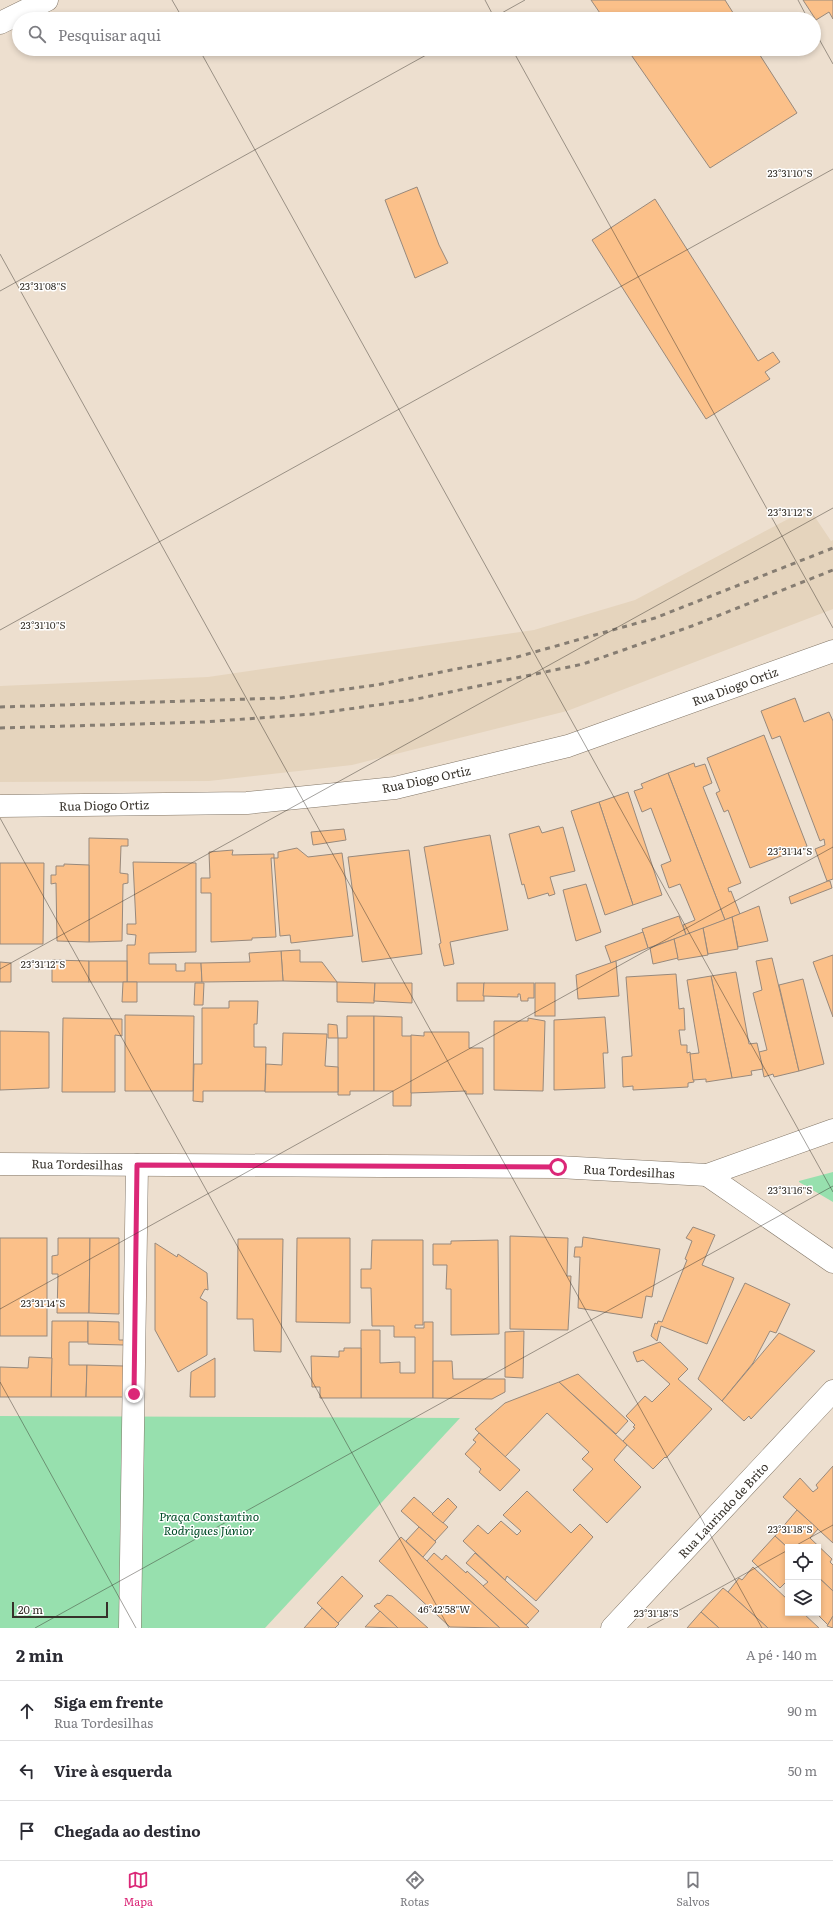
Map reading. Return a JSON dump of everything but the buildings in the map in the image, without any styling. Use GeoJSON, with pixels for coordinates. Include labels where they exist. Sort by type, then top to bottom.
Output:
{"type":"FeatureCollection","features":[{"type":"Feature","properties":{"kind":"street"},"geometry":{"type":"LineString","coordinates":[[22,12],[47,0]]}},
{"type":"Feature","properties":{"kind":"street"},"geometry":{"type":"LineString","coordinates":[[0,23],[12,17]]}},
{"type":"Feature","properties":{"kind":"street","name":"Rua Diogo Ortiz"},"geometry":{"type":"LineString","coordinates":[[0,806],[247,803],[395,788],[568,746],[833,651]]}},
{"type":"Feature","properties":{"kind":"street","name":"Rua Tordesilhas"},"geometry":{"type":"LineString","coordinates":[[0,1164],[558,1167],[707,1175],[833,1130]]}},
{"type":"Feature","properties":{"kind":"street"},"geometry":{"type":"LineString","coordinates":[[130,1628],[137,1165]]}},
{"type":"Feature","properties":{"kind":"street"},"geometry":{"type":"LineString","coordinates":[[707,1175],[833,1262]]}},
{"type":"Feature","properties":{"kind":"street","name":"Rua Laurindo de Brito"},"geometry":{"type":"LineString","coordinates":[[612,1628],[833,1391]]}},
{"type":"Feature","properties":{"kind":"shaded area"},"geometry":{"type":"Polygon","coordinates":[[[809,508],[831,541],[833,540],[833,609],[567,711],[352,765],[209,781],[0,782],[0,686],[208,677],[534,630],[635,600],[809,508]]]}},
{"type":"Feature","properties":{"kind":"green space"},"geometry":{"type":"Polygon","coordinates":[[[833,1172],[833,1202],[799,1182],[799,1181],[833,1172]]]}},
{"type":"Feature","properties":{"kind":"green space","name":"Praça Constantino Rodrigues Júnior"},"geometry":{"type":"Polygon","coordinates":[[[0,1416],[460,1418],[265,1628],[0,1628],[0,1416]]]}},
{"type":"Feature","properties":{"kind":"railway"},"geometry":{"type":"LineString","coordinates":[[0,707],[281,698],[376,685],[517,657],[655,618],[833,548]]}},
{"type":"Feature","properties":{"kind":"railway"},"geometry":{"type":"LineString","coordinates":[[0,728],[204,722],[313,714],[412,700],[583,664],[692,626],[833,570]]}},
{"type":"Feature","properties":{"kind":"route"},"geometry":{"type":"LineString","coordinates":[[134,1394],[137,1165],[558,1167]]}}]}
